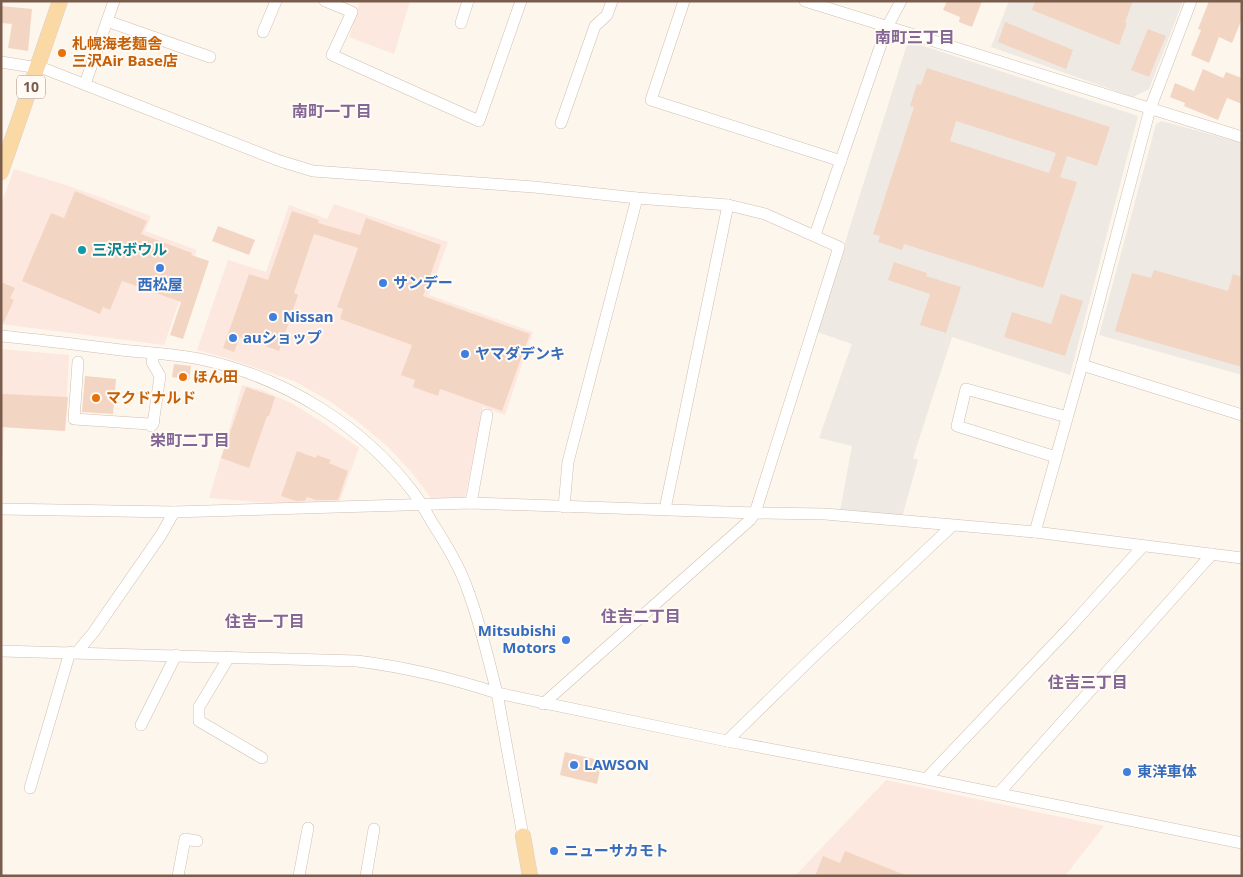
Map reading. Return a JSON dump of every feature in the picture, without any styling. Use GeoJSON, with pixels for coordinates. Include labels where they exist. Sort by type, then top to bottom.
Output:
{"type":"FeatureCollection","features":[{"type":"Feature","properties":{"kind":"main road","name":"10"},"geometry":{"type":"LineString","coordinates":[[1,172],[60,1]]}},
{"type":"Feature","properties":{"kind":"main road"},"geometry":{"type":"LineString","coordinates":[[523,836],[530,876]]}},
{"type":"Feature","properties":{"kind":"street"},"geometry":{"type":"LineString","coordinates":[[84,84],[114,1]]}},
{"type":"Feature","properties":{"kind":"street"},"geometry":{"type":"LineString","coordinates":[[263,32],[276,1]]}},
{"type":"Feature","properties":{"kind":"street"},"geometry":{"type":"LineString","coordinates":[[325,1],[352,12],[332,55],[480,121],[521,1]]}},
{"type":"Feature","properties":{"kind":"street"},"geometry":{"type":"LineString","coordinates":[[461,22],[468,1]]}},
{"type":"Feature","properties":{"kind":"street"},"geometry":{"type":"LineString","coordinates":[[561,123],[594,26],[607,15],[612,1]]}},
{"type":"Feature","properties":{"kind":"street"},"geometry":{"type":"LineString","coordinates":[[684,1],[651,100],[841,162]]}},
{"type":"Feature","properties":{"kind":"street"},"geometry":{"type":"LineString","coordinates":[[804,1],[1242,137]]}},
{"type":"Feature","properties":{"kind":"street"},"geometry":{"type":"LineString","coordinates":[[815,235],[887,27],[901,1]]}},
{"type":"Feature","properties":{"kind":"street"},"geometry":{"type":"LineString","coordinates":[[1034,532],[1082,364],[1150,109],[1191,1]]}},
{"type":"Feature","properties":{"kind":"street"},"geometry":{"type":"LineString","coordinates":[[107,21],[210,57]]}},
{"type":"Feature","properties":{"kind":"street"},"geometry":{"type":"LineString","coordinates":[[1,62],[38,67],[280,161],[313,171],[534,187],[728,205],[764,214],[839,247],[755,513],[750,520],[544,704]]}},
{"type":"Feature","properties":{"kind":"street"},"geometry":{"type":"LineString","coordinates":[[564,506],[568,462],[637,198]]}},
{"type":"Feature","properties":{"kind":"street"},"geometry":{"type":"LineString","coordinates":[[665,509],[728,205]]}},
{"type":"Feature","properties":{"kind":"street"},"geometry":{"type":"LineString","coordinates":[[1,336],[203,360],[252,374],[308,400],[332,416],[382,457],[414,493],[454,558],[467,587],[496,693],[523,836]]}},
{"type":"Feature","properties":{"kind":"street"},"geometry":{"type":"LineString","coordinates":[[78,362],[74,419],[149,424],[154,421],[160,376],[152,362],[154,354]]}},
{"type":"Feature","properties":{"kind":"street"},"geometry":{"type":"LineString","coordinates":[[1082,364],[1242,415]]}},
{"type":"Feature","properties":{"kind":"street"},"geometry":{"type":"LineString","coordinates":[[1056,457],[957,426],[966,389],[1067,417]]}},
{"type":"Feature","properties":{"kind":"street"},"geometry":{"type":"LineString","coordinates":[[471,503],[487,415]]}},
{"type":"Feature","properties":{"kind":"street"},"geometry":{"type":"LineString","coordinates":[[1,509],[174,512],[471,503],[826,514],[1034,532],[1242,558]]}},
{"type":"Feature","properties":{"kind":"street"},"geometry":{"type":"LineString","coordinates":[[30,788],[73,652],[93,633],[161,535],[174,512]]}},
{"type":"Feature","properties":{"kind":"street"},"geometry":{"type":"LineString","coordinates":[[727,742],[814,656],[952,526]]}},
{"type":"Feature","properties":{"kind":"street"},"geometry":{"type":"LineString","coordinates":[[927,778],[1070,627],[1143,546]]}},
{"type":"Feature","properties":{"kind":"street"},"geometry":{"type":"LineString","coordinates":[[999,793],[1212,554]]}},
{"type":"Feature","properties":{"kind":"street"},"geometry":{"type":"LineString","coordinates":[[1,651],[176,655],[357,662],[387,665],[455,679],[496,693],[544,704],[727,742],[927,778],[1242,843]]}},
{"type":"Feature","properties":{"kind":"street"},"geometry":{"type":"LineString","coordinates":[[141,725],[176,655]]}},
{"type":"Feature","properties":{"kind":"street"},"geometry":{"type":"LineString","coordinates":[[229,657],[199,707],[199,721],[262,758]]}},
{"type":"Feature","properties":{"kind":"street"},"geometry":{"type":"LineString","coordinates":[[299,876],[308,828]]}},
{"type":"Feature","properties":{"kind":"street"},"geometry":{"type":"LineString","coordinates":[[366,876],[374,829]]}},
{"type":"Feature","properties":{"kind":"street"},"geometry":{"type":"LineString","coordinates":[[178,876],[185,839],[197,841]]}},
{"type":"Feature","properties":{"kind":"shaded area"},"geometry":{"type":"Polygon","coordinates":[[[360,1],[410,1],[394,54],[349,37],[360,1]]]}},
{"type":"Feature","properties":{"kind":"shaded area"},"geometry":{"type":"Polygon","coordinates":[[[1009,1],[1183,1],[1149,89],[1133,97],[991,47],[1009,1]]]}},
{"type":"Feature","properties":{"kind":"shaded area"},"geometry":{"type":"Polygon","coordinates":[[[908,41],[1138,116],[1070,375],[952,337],[913,458],[918,460],[902,517],[840,511],[852,446],[819,438],[852,344],[817,332],[908,41]]]}},
{"type":"Feature","properties":{"kind":"shaded area"},"geometry":{"type":"Polygon","coordinates":[[[1162,121],[1242,143],[1242,375],[1099,335],[1156,124],[1162,121]]]}},
{"type":"Feature","properties":{"kind":"shaded area"},"geometry":{"type":"Polygon","coordinates":[[[14,169],[69,186],[151,216],[145,231],[197,250],[164,345],[1,324],[1,205],[14,169]]]}},
{"type":"Feature","properties":{"kind":"shaded area"},"geometry":{"type":"Polygon","coordinates":[[[334,204],[448,242],[429,295],[533,332],[505,415],[483,407],[464,502],[433,501],[413,474],[388,447],[331,402],[310,390],[294,381],[197,350],[228,260],[266,272],[289,205],[327,219],[334,204]]]}},
{"type":"Feature","properties":{"kind":"shaded area"},"geometry":{"type":"Polygon","coordinates":[[[1,349],[69,355],[65,431],[4,427],[1,483],[1,349]]]}},
{"type":"Feature","properties":{"kind":"shaded area"},"geometry":{"type":"Polygon","coordinates":[[[242,385],[262,390],[293,404],[359,448],[337,509],[209,498],[242,385]]]}},
{"type":"Feature","properties":{"kind":"shaded area"},"geometry":{"type":"Polygon","coordinates":[[[886,780],[1104,826],[1065,876],[795,876],[886,780]]]}},
{"type":"Feature","properties":{"kind":"building"},"geometry":{"type":"Polygon","coordinates":[[[947,1],[982,1],[972,27],[959,22],[960,17],[943,10],[947,1]]]}},
{"type":"Feature","properties":{"kind":"building"},"geometry":{"type":"Polygon","coordinates":[[[1035,1],[1133,1],[1119,45],[1032,10],[1035,1]]]}},
{"type":"Feature","properties":{"kind":"building"},"geometry":{"type":"Polygon","coordinates":[[[1209,1],[1242,1],[1242,19],[1232,43],[1219,37],[1209,63],[1191,55],[1201,30],[1198,29],[1209,1]]]}},
{"type":"Feature","properties":{"kind":"building"},"geometry":{"type":"Polygon","coordinates":[[[1,6],[32,9],[28,51],[8,48],[12,24],[1,23],[1,6]]]}},
{"type":"Feature","properties":{"kind":"building"},"geometry":{"type":"Polygon","coordinates":[[[1005,22],[1073,50],[1066,69],[998,42],[1005,22]]]}},
{"type":"Feature","properties":{"kind":"building"},"geometry":{"type":"Polygon","coordinates":[[[1148,29],[1166,36],[1149,77],[1131,70],[1148,29]]]}},
{"type":"Feature","properties":{"kind":"building"},"geometry":{"type":"Polygon","coordinates":[[[927,68],[1110,127],[1097,166],[1067,156],[1060,177],[1077,182],[1043,288],[904,244],[902,250],[878,242],[880,236],[873,234],[914,107],[910,106],[917,84],[921,85],[927,68]],[[956,121],[950,141],[1049,173],[1056,153],[956,121]]]}},
{"type":"Feature","properties":{"kind":"building"},"geometry":{"type":"Polygon","coordinates":[[[1203,69],[1223,78],[1226,72],[1242,78],[1242,104],[1227,98],[1218,120],[1184,106],[1185,103],[1170,97],[1175,83],[1194,91],[1203,69]]]}},
{"type":"Feature","properties":{"kind":"building","name":"三沢ボウル"},"geometry":{"type":"Polygon","coordinates":[[[75,191],[147,221],[141,234],[209,261],[183,339],[170,335],[181,302],[122,281],[110,310],[103,307],[100,314],[22,281],[51,213],[64,218],[75,191]]]}},
{"type":"Feature","properties":{"kind":"building"},"geometry":{"type":"Polygon","coordinates":[[[292,211],[319,220],[318,223],[360,235],[366,218],[441,245],[423,296],[530,334],[502,411],[440,389],[438,396],[413,387],[415,380],[401,375],[412,345],[340,319],[343,309],[337,307],[358,248],[314,234],[294,293],[298,295],[279,351],[240,337],[234,352],[223,348],[249,274],[268,280],[292,211]]]}},
{"type":"Feature","properties":{"kind":"building"},"geometry":{"type":"Polygon","coordinates":[[[218,226],[255,240],[249,255],[212,241],[218,226]]]}},
{"type":"Feature","properties":{"kind":"building"},"geometry":{"type":"Polygon","coordinates":[[[894,262],[927,273],[926,276],[961,287],[946,333],[920,325],[930,294],[888,280],[894,262]]]}},
{"type":"Feature","properties":{"kind":"building"},"geometry":{"type":"Polygon","coordinates":[[[1154,270],[1228,291],[1233,274],[1242,277],[1242,367],[1115,331],[1132,273],[1151,278],[1154,270]]]}},
{"type":"Feature","properties":{"kind":"building"},"geometry":{"type":"Polygon","coordinates":[[[1,282],[15,288],[10,298],[14,300],[1,328],[1,282]]]}},
{"type":"Feature","properties":{"kind":"building"},"geometry":{"type":"Polygon","coordinates":[[[1061,294],[1083,301],[1065,356],[1004,337],[1012,312],[1051,324],[1061,294]]]}},
{"type":"Feature","properties":{"kind":"building"},"geometry":{"type":"Polygon","coordinates":[[[174,364],[191,366],[189,380],[172,377],[174,364]]]}},
{"type":"Feature","properties":{"kind":"building","name":"マクドナルド"},"geometry":{"type":"Polygon","coordinates":[[[85,376],[116,379],[113,414],[82,412],[85,376]]]}},
{"type":"Feature","properties":{"kind":"building"},"geometry":{"type":"Polygon","coordinates":[[[246,387],[275,397],[249,468],[221,458],[246,387]]]}},
{"type":"Feature","properties":{"kind":"building"},"geometry":{"type":"Polygon","coordinates":[[[1,395],[68,397],[65,431],[1,427],[1,395]]]}},
{"type":"Feature","properties":{"kind":"building"},"geometry":{"type":"Polygon","coordinates":[[[297,451],[316,458],[317,455],[331,460],[329,463],[348,471],[338,500],[316,500],[307,497],[305,501],[296,501],[281,496],[297,451]]]}},
{"type":"Feature","properties":{"kind":"building"},"geometry":{"type":"Polygon","coordinates":[[[565,752],[602,761],[597,784],[560,775],[565,752]]]}},
{"type":"Feature","properties":{"kind":"building"},"geometry":{"type":"Polygon","coordinates":[[[845,851],[905,876],[815,876],[823,856],[840,863],[845,851]]]}},
{"type":"Feature","properties":{"kind":"place","name":"札幌海老麺舎 三沢Air Base店"},"geometry":{"type":"Point","coordinates":[62,53]}},
{"type":"Feature","properties":{"kind":"place","name":"三沢ボウル"},"geometry":{"type":"Point","coordinates":[82,250]}},
{"type":"Feature","properties":{"kind":"place","name":"西松屋"},"geometry":{"type":"Point","coordinates":[160,268]}},
{"type":"Feature","properties":{"kind":"place","name":"サンデー"},"geometry":{"type":"Point","coordinates":[383,283]}},
{"type":"Feature","properties":{"kind":"place","name":"Nissan"},"geometry":{"type":"Point","coordinates":[273,317]}},
{"type":"Feature","properties":{"kind":"place","name":"auショップ"},"geometry":{"type":"Point","coordinates":[233,338]}},
{"type":"Feature","properties":{"kind":"place","name":"ヤマダデンキ"},"geometry":{"type":"Point","coordinates":[465,354]}},
{"type":"Feature","properties":{"kind":"place","name":"ほん田"},"geometry":{"type":"Point","coordinates":[183,377]}},
{"type":"Feature","properties":{"kind":"place","name":"マクドナルド"},"geometry":{"type":"Point","coordinates":[96,398]}},
{"type":"Feature","properties":{"kind":"place","name":"Mitsubishi Motors"},"geometry":{"type":"Point","coordinates":[566,640]}},
{"type":"Feature","properties":{"kind":"place","name":"LAWSON"},"geometry":{"type":"Point","coordinates":[574,765]}},
{"type":"Feature","properties":{"kind":"place","name":"東洋車体"},"geometry":{"type":"Point","coordinates":[1127,772]}},
{"type":"Feature","properties":{"kind":"place","name":"ニューサカモト"},"geometry":{"type":"Point","coordinates":[554,851]}},
{"type":"Feature","properties":{"kind":"district","name":"南町三丁目"},"geometry":{"type":"Point","coordinates":[915,37]}},
{"type":"Feature","properties":{"kind":"district","name":"南町一丁目"},"geometry":{"type":"Point","coordinates":[332,111]}},
{"type":"Feature","properties":{"kind":"district","name":"栄町二丁目"},"geometry":{"type":"Point","coordinates":[190,440]}},
{"type":"Feature","properties":{"kind":"district","name":"住吉二丁目"},"geometry":{"type":"Point","coordinates":[641,616]}},
{"type":"Feature","properties":{"kind":"district","name":"住吉一丁目"},"geometry":{"type":"Point","coordinates":[265,621]}},
{"type":"Feature","properties":{"kind":"district","name":"住吉三丁目"},"geometry":{"type":"Point","coordinates":[1088,682]}}]}
